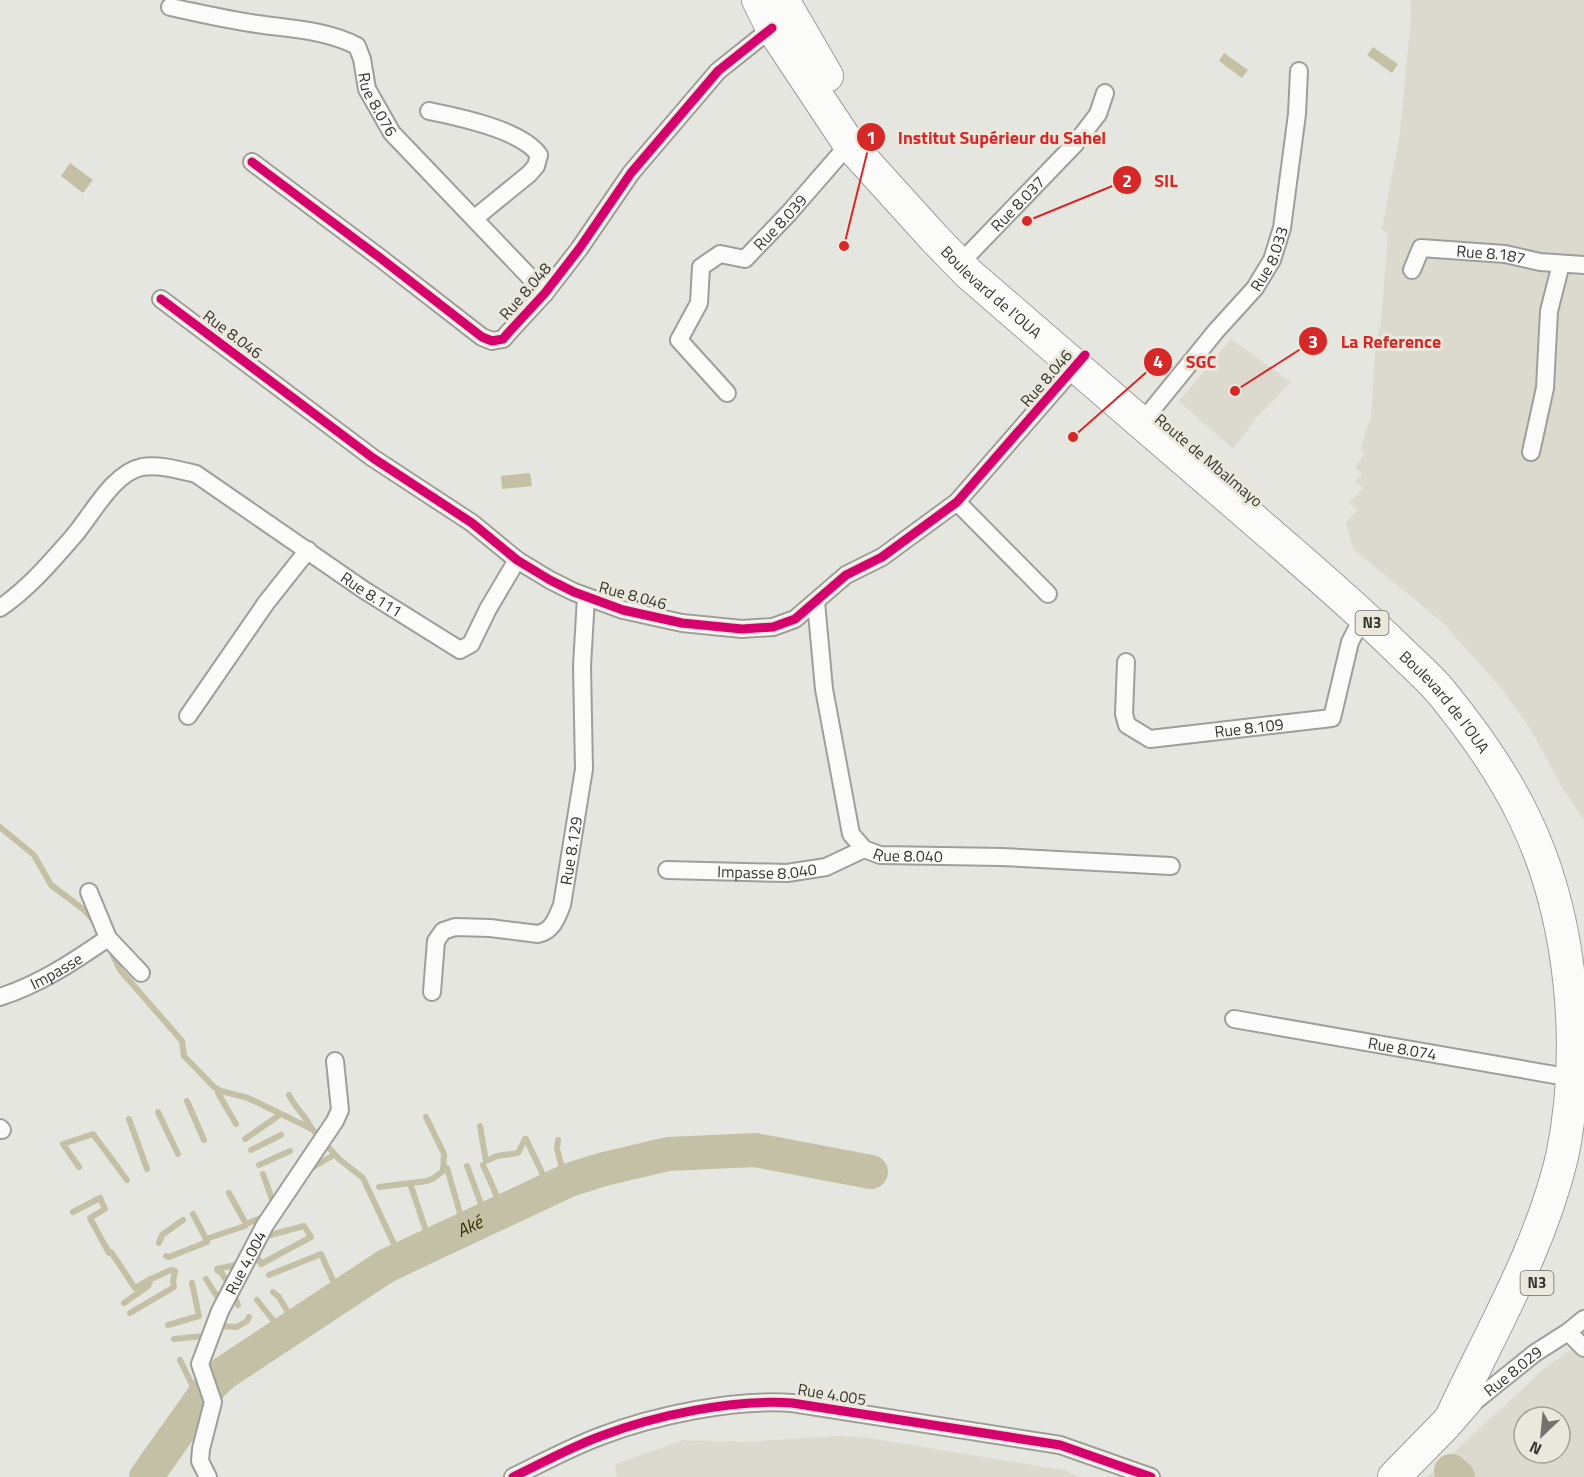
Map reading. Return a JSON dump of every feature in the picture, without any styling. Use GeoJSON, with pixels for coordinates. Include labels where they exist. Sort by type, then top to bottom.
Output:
{"type":"FeatureCollection","features":[{"type":"Feature","properties":{"kind":"highway","name":"Boulevard de l'OUA"},"geometry":{"type":"LineString","coordinates":[[758,0],[777,14],[849,144],[928,232],[969,274],[1080,360],[1364,615],[1440,690],[1478,740],[1524,817],[1542,860],[1558,914],[1571,981],[1574,1010],[1572,1078],[1562,1154],[1551,1196],[1512,1296],[1448,1422]]}},
{"type":"Feature","properties":{"kind":"highway","name":"Route de Mbalmayo"},"geometry":{"type":"LineString","coordinates":[[777,14],[872,145],[969,254],[1080,360],[1151,411],[1344,576],[1457,685],[1514,761],[1541,812],[1559,857],[1575,909],[1584,950]]}},
{"type":"Feature","properties":{"kind":"highway","name":"N3"},"geometry":{"type":"LineString","coordinates":[[1394,1477],[1448,1422],[1474,1391],[1507,1343],[1550,1256],[1572,1194],[1584,1131]]}},
{"type":"Feature","properties":{"kind":"street","name":"Rue 8.076"},"geometry":{"type":"LineString","coordinates":[[170,7],[255,24],[301,29],[343,39],[357,46],[362,59],[367,89],[392,133],[545,293]]}},
{"type":"Feature","properties":{"kind":"street","name":"Rue 8.048"},"geometry":{"type":"LineString","coordinates":[[252,162],[482,337],[492,341],[502,339],[545,293],[632,173],[718,71],[777,14]]}},
{"type":"Feature","properties":{"kind":"street","name":"Rue 8.033"},"geometry":{"type":"LineString","coordinates":[[1151,411],[1216,331],[1255,288],[1272,260],[1282,228],[1297,114],[1299,70]]}},
{"type":"Feature","properties":{"kind":"street","name":"Rue 8.037"},"geometry":{"type":"LineString","coordinates":[[969,254],[1075,144],[1098,114],[1104,93]]}},
{"type":"Feature","properties":{"kind":"street"},"geometry":{"type":"LineString","coordinates":[[429,111],[468,119],[512,135],[534,147],[539,155],[537,166],[530,174],[475,218]]}},
{"type":"Feature","properties":{"kind":"street","name":"Rue 8.039"},"geometry":{"type":"LineString","coordinates":[[727,393],[679,339],[699,303],[701,267],[720,254],[745,259],[849,144]]}},
{"type":"Feature","properties":{"kind":"street","name":"Rue 8.187"},"geometry":{"type":"LineString","coordinates":[[1412,270],[1421,248],[1505,254],[1540,262],[1584,265]]}},
{"type":"Feature","properties":{"kind":"street"},"geometry":{"type":"LineString","coordinates":[[1531,452],[1545,388],[1549,311],[1561,264]]}},
{"type":"Feature","properties":{"kind":"street","name":"Rue 8.046"},"geometry":{"type":"LineString","coordinates":[[161,299],[373,458],[472,523],[518,560],[550,580],[586,597],[623,610],[672,621],[742,629],[773,627],[795,619],[846,575],[882,557],[957,502],[1080,360]]}},
{"type":"Feature","properties":{"kind":"street","name":"Rue 8.111"},"geometry":{"type":"LineString","coordinates":[[0,608],[20,595],[74,537],[117,480],[142,467],[171,468],[196,474],[364,590],[460,650],[471,644],[488,609],[518,560]]}},
{"type":"Feature","properties":{"kind":"street"},"geometry":{"type":"LineString","coordinates":[[957,502],[1048,594]]}},
{"type":"Feature","properties":{"kind":"street"},"geometry":{"type":"LineString","coordinates":[[188,716],[266,603],[308,550]]}},
{"type":"Feature","properties":{"kind":"street","name":"Rue 8.129"},"geometry":{"type":"LineString","coordinates":[[432,992],[436,941],[443,931],[455,927],[490,928],[538,934],[544,933],[556,921],[562,905],[584,769],[582,666],[586,597]]}},
{"type":"Feature","properties":{"kind":"street","name":"Rue 8.040"},"geometry":{"type":"LineString","coordinates":[[816,602],[824,689],[850,834],[864,849],[880,855],[1002,857],[1171,866]]}},
{"type":"Feature","properties":{"kind":"street","name":"Rue 8.109"},"geometry":{"type":"LineString","coordinates":[[1126,662],[1124,714],[1127,725],[1150,739],[1332,718],[1350,642],[1364,615]]}},
{"type":"Feature","properties":{"kind":"street","name":"Impasse 8.040"},"geometry":{"type":"LineString","coordinates":[[667,870],[787,873],[826,867],[864,849]]}},
{"type":"Feature","properties":{"kind":"street"},"geometry":{"type":"LineString","coordinates":[[89,892],[108,938],[141,973]]}},
{"type":"Feature","properties":{"kind":"street","name":"Impasse"},"geometry":{"type":"LineString","coordinates":[[0,997],[43,980],[108,938]]}},
{"type":"Feature","properties":{"kind":"street","name":"Rue 8.074"},"geometry":{"type":"LineString","coordinates":[[1234,1019],[1572,1078]]}},
{"type":"Feature","properties":{"kind":"street","name":"Rue 4.004"},"geometry":{"type":"LineString","coordinates":[[208,1477],[200,1461],[213,1402],[200,1364],[220,1311],[265,1225],[335,1121],[340,1110],[335,1061]]}},
{"type":"Feature","properties":{"kind":"street","name":"Rue 8.029"},"geometry":{"type":"LineString","coordinates":[[1448,1422],[1535,1353],[1584,1319]]}},
{"type":"Feature","properties":{"kind":"street"},"geometry":{"type":"LineString","coordinates":[[1568,1332],[1584,1348]]}},
{"type":"Feature","properties":{"kind":"street","name":"Rue 4.005"},"geometry":{"type":"LineString","coordinates":[[513,1477],[601,1436],[638,1425],[698,1410],[770,1401],[1060,1445],[1151,1477]]}},
{"type":"Feature","properties":{"kind":"shaded area"},"geometry":{"type":"Polygon","coordinates":[[[1410,0],[1584,0],[1584,820],[1563,789],[1532,732],[1502,689],[1442,622],[1353,549],[1346,522],[1358,510],[1349,503],[1363,488],[1355,481],[1362,474],[1355,467],[1365,453],[1361,449],[1371,415],[1376,339],[1381,324],[1388,234],[1382,229],[1400,133],[1411,16],[1410,0]]]}},
{"type":"Feature","properties":{"kind":"shaded area"},"geometry":{"type":"Polygon","coordinates":[[[1373,47],[1398,64],[1392,73],[1367,55],[1373,47]]]}},
{"type":"Feature","properties":{"kind":"shaded area"},"geometry":{"type":"Polygon","coordinates":[[[1224,53],[1248,70],[1242,78],[1219,61],[1224,53]]]}},
{"type":"Feature","properties":{"kind":"shaded area"},"geometry":{"type":"Polygon","coordinates":[[[70,163],[93,180],[83,193],[61,176],[70,163]]]}},
{"type":"Feature","properties":{"kind":"shaded area"},"geometry":{"type":"Polygon","coordinates":[[[1231,339],[1291,382],[1258,416],[1233,449],[1179,401],[1231,339]]]}},
{"type":"Feature","properties":{"kind":"shaded area"},"geometry":{"type":"Polygon","coordinates":[[[530,473],[532,486],[502,489],[501,476],[530,473]]]}},
{"type":"Feature","properties":{"kind":"shaded area"},"geometry":{"type":"Polygon","coordinates":[[[1584,1339],[1584,1477],[1427,1477],[1544,1369],[1584,1339]]]}},
{"type":"Feature","properties":{"kind":"shaded area"},"geometry":{"type":"Polygon","coordinates":[[[841,1436],[869,1438],[1065,1470],[1079,1477],[617,1477],[615,1464],[684,1440],[742,1442],[841,1436]]]}},
{"type":"Feature","properties":{"kind":"waterway"},"geometry":{"type":"LineString","coordinates":[[0,827],[34,855],[51,885],[83,909],[96,923]]}},
{"type":"Feature","properties":{"kind":"waterway"},"geometry":{"type":"LineString","coordinates":[[110,949],[120,970],[182,1041],[184,1056],[214,1087],[248,1098],[312,1129],[339,1159],[363,1178],[393,1242],[403,1254]]}},
{"type":"Feature","properties":{"kind":"waterway"},"geometry":{"type":"LineString","coordinates":[[218,1093],[236,1124]]}},
{"type":"Feature","properties":{"kind":"waterway"},"geometry":{"type":"LineString","coordinates":[[289,1095],[311,1128]]}},
{"type":"Feature","properties":{"kind":"waterway"},"geometry":{"type":"LineString","coordinates":[[187,1101],[204,1140]]}},
{"type":"Feature","properties":{"kind":"waterway"},"geometry":{"type":"LineString","coordinates":[[158,1112],[178,1154]]}},
{"type":"Feature","properties":{"kind":"waterway"},"geometry":{"type":"LineString","coordinates":[[245,1139],[278,1116]]}},
{"type":"Feature","properties":{"kind":"waterway"},"geometry":{"type":"LineString","coordinates":[[379,1187],[427,1181],[443,1171],[444,1154],[426,1117]]}},
{"type":"Feature","properties":{"kind":"waterway"},"geometry":{"type":"LineString","coordinates":[[129,1119],[147,1169]]}},
{"type":"Feature","properties":{"kind":"waterway"},"geometry":{"type":"LineString","coordinates":[[480,1126],[486,1161],[497,1156],[518,1153],[525,1139]]}},
{"type":"Feature","properties":{"kind":"waterway"},"geometry":{"type":"LineString","coordinates":[[79,1167],[63,1144],[93,1134],[127,1180]]}},
{"type":"Feature","properties":{"kind":"waterway"},"geometry":{"type":"LineString","coordinates":[[251,1150],[281,1135]]}},
{"type":"Feature","properties":{"kind":"waterway"},"geometry":{"type":"LineString","coordinates":[[526,1139],[545,1179]]}},
{"type":"Feature","properties":{"kind":"waterway"},"geometry":{"type":"LineString","coordinates":[[558,1140],[557,1149],[563,1172]]}},
{"type":"Feature","properties":{"kind":"waterway","name":"Aké"},"geometry":{"type":"LineString","coordinates":[[146,1477],[212,1384],[224,1373],[386,1266],[569,1180],[668,1154],[755,1150],[871,1172]]}},
{"type":"Feature","properties":{"kind":"waterway"},"geometry":{"type":"LineString","coordinates":[[259,1165],[290,1151]]}},
{"type":"Feature","properties":{"kind":"waterway"},"geometry":{"type":"LineString","coordinates":[[308,1170],[332,1156]]}},
{"type":"Feature","properties":{"kind":"waterway"},"geometry":{"type":"LineString","coordinates":[[483,1165],[499,1201]]}},
{"type":"Feature","properties":{"kind":"waterway"},"geometry":{"type":"LineString","coordinates":[[467,1166],[483,1209]]}},
{"type":"Feature","properties":{"kind":"waterway"},"geometry":{"type":"LineString","coordinates":[[447,1168],[462,1220]]}},
{"type":"Feature","properties":{"kind":"waterway"},"geometry":{"type":"LineString","coordinates":[[263,1174],[274,1205]]}},
{"type":"Feature","properties":{"kind":"waterway"},"geometry":{"type":"LineString","coordinates":[[410,1183],[428,1237]]}},
{"type":"Feature","properties":{"kind":"waterway"},"geometry":{"type":"LineString","coordinates":[[229,1193],[246,1224],[266,1216]]}},
{"type":"Feature","properties":{"kind":"waterway"},"geometry":{"type":"LineString","coordinates":[[73,1212],[100,1198],[105,1209],[90,1218],[109,1253],[111,1252],[135,1288],[150,1279]]}},
{"type":"Feature","properties":{"kind":"waterway"},"geometry":{"type":"LineString","coordinates":[[193,1214],[206,1239],[245,1226]]}},
{"type":"Feature","properties":{"kind":"waterway"},"geometry":{"type":"LineString","coordinates":[[159,1243],[162,1235],[183,1220]]}},
{"type":"Feature","properties":{"kind":"waterway"},"geometry":{"type":"LineString","coordinates":[[261,1264],[311,1237],[304,1226],[263,1237]]}},
{"type":"Feature","properties":{"kind":"waterway"},"geometry":{"type":"LineString","coordinates":[[166,1256],[169,1257],[207,1242]]}},
{"type":"Feature","properties":{"kind":"waterway"},"geometry":{"type":"LineString","coordinates":[[269,1275],[321,1254],[335,1285]]}},
{"type":"Feature","properties":{"kind":"waterway"},"geometry":{"type":"LineString","coordinates":[[217,1269],[259,1260]]}},
{"type":"Feature","properties":{"kind":"waterway"},"geometry":{"type":"LineString","coordinates":[[124,1303],[148,1286],[151,1279],[171,1270],[175,1271],[174,1287],[130,1313]]}},
{"type":"Feature","properties":{"kind":"waterway"},"geometry":{"type":"LineString","coordinates":[[218,1271],[227,1281],[238,1305]]}},
{"type":"Feature","properties":{"kind":"waterway"},"geometry":{"type":"LineString","coordinates":[[206,1279],[218,1298],[218,1305]]}},
{"type":"Feature","properties":{"kind":"waterway"},"geometry":{"type":"LineString","coordinates":[[168,1325],[199,1316],[192,1283]]}},
{"type":"Feature","properties":{"kind":"waterway"},"geometry":{"type":"LineString","coordinates":[[273,1292],[279,1297],[290,1316]]}},
{"type":"Feature","properties":{"kind":"waterway"},"geometry":{"type":"LineString","coordinates":[[257,1300],[277,1325]]}},
{"type":"Feature","properties":{"kind":"waterway"},"geometry":{"type":"LineString","coordinates":[[221,1326],[237,1327],[249,1317]]}},
{"type":"Feature","properties":{"kind":"waterway"},"geometry":{"type":"LineString","coordinates":[[174,1339],[204,1336],[204,1341]]}},
{"type":"Feature","properties":{"kind":"waterway"},"geometry":{"type":"LineString","coordinates":[[180,1360],[195,1391]]}},
{"type":"Feature","properties":{"kind":"waterway","name":"Aké"},"geometry":{"type":"LineString","coordinates":[[1451,1471],[1458,1477]]}},
{"type":"Feature","properties":{"kind":"cycle path"},"geometry":{"type":"LineString","coordinates":[[252,162],[482,337],[492,341],[503,339],[545,293],[579,249],[631,173],[718,71],[772,28]]}},
{"type":"Feature","properties":{"kind":"cycle path"},"geometry":{"type":"LineString","coordinates":[[161,299],[373,458],[472,523],[517,560],[550,580],[574,592],[623,610],[682,623],[742,629],[773,627],[795,619],[846,575],[882,557],[957,502],[1085,355]]}},
{"type":"Feature","properties":{"kind":"cycle path"},"geometry":{"type":"LineString","coordinates":[[513,1477],[590,1440],[646,1421],[695,1410],[769,1402],[792,1403],[1060,1445],[1151,1477]]}},
{"type":"Feature","properties":{"kind":"place","name":"SIL"},"geometry":{"type":"Point","coordinates":[1027,221]}},
{"type":"Feature","properties":{"kind":"place","name":"Institut Supérieur du Sahel"},"geometry":{"type":"Point","coordinates":[844,246]}},
{"type":"Feature","properties":{"kind":"place","name":"La Reference"},"geometry":{"type":"Point","coordinates":[1235,391]}},
{"type":"Feature","properties":{"kind":"place","name":"SGC"},"geometry":{"type":"Point","coordinates":[1073,437]}}]}
